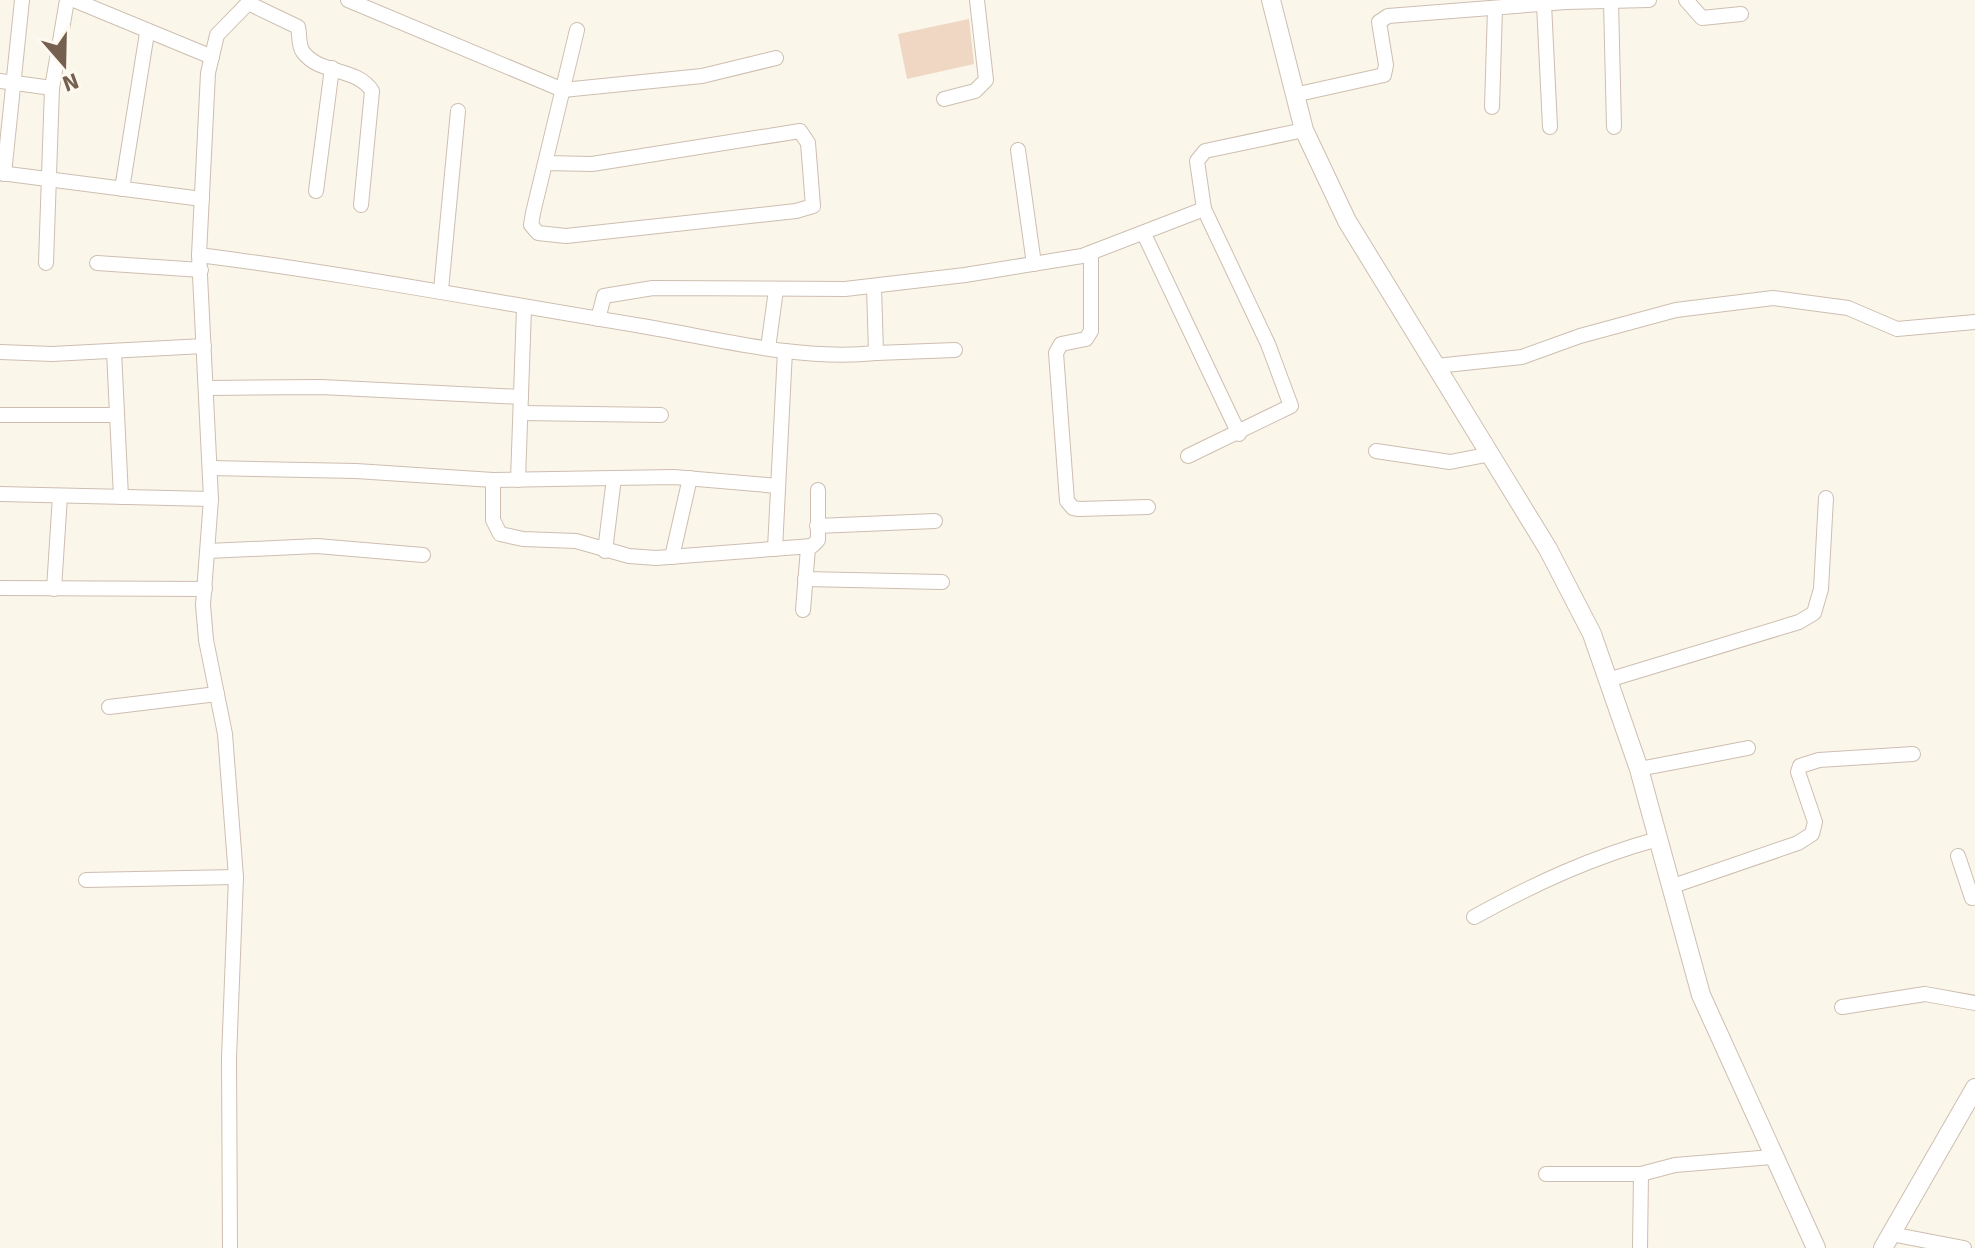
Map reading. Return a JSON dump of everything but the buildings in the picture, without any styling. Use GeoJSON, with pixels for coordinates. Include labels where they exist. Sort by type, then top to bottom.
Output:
{"type":"FeatureCollection","features":[{"type":"Feature","properties":{"kind":"street"},"geometry":{"type":"LineString","coordinates":[[22,0],[6,82],[2,174],[202,199]]}},
{"type":"Feature","properties":{"kind":"street"},"geometry":{"type":"LineString","coordinates":[[46,263],[52,88],[67,0]]}},
{"type":"Feature","properties":{"kind":"street"},"geometry":{"type":"LineString","coordinates":[[74,0],[147,33],[212,57]]}},
{"type":"Feature","properties":{"kind":"street"},"geometry":{"type":"LineString","coordinates":[[348,0],[563,90],[702,76],[776,58]]}},
{"type":"Feature","properties":{"kind":"street"},"geometry":{"type":"LineString","coordinates":[[944,99],[975,91],[986,80],[977,0]]}},
{"type":"Feature","properties":{"kind":"street"},"geometry":{"type":"LineString","coordinates":[[1271,0],[1304,130],[1347,221],[1548,549],[1585,620],[1639,769],[1701,995],[1772,1157],[1816,1248]]}},
{"type":"Feature","properties":{"kind":"street"},"geometry":{"type":"LineString","coordinates":[[1294,95],[1384,75],[1386,65],[1379,22],[1388,16],[1554,2],[1649,0]]}},
{"type":"Feature","properties":{"kind":"street"},"geometry":{"type":"LineString","coordinates":[[1686,0],[1702,18],[1741,14]]}},
{"type":"Feature","properties":{"kind":"street"},"geometry":{"type":"LineString","coordinates":[[1611,1],[1614,127]]}},
{"type":"Feature","properties":{"kind":"street"},"geometry":{"type":"LineString","coordinates":[[232,1247],[229,1058],[236,877],[225,734],[206,640],[205,589],[211,499],[200,262],[212,57],[217,35],[250,2],[298,27],[301,49],[311,60],[362,79],[372,91],[361,205]]}},
{"type":"Feature","properties":{"kind":"street"},"geometry":{"type":"LineString","coordinates":[[1550,127],[1554,2]]}},
{"type":"Feature","properties":{"kind":"street"},"geometry":{"type":"LineString","coordinates":[[1492,107],[1495,9]]}},
{"type":"Feature","properties":{"kind":"street"},"geometry":{"type":"LineString","coordinates":[[545,163],[592,164],[800,131],[808,143],[814,201],[809,209],[796,211],[607,232],[538,233],[531,225],[545,163],[577,30]]}},
{"type":"Feature","properties":{"kind":"street"},"geometry":{"type":"LineString","coordinates":[[122,189],[147,33]]}},
{"type":"Feature","properties":{"kind":"street"},"geometry":{"type":"LineString","coordinates":[[316,191],[332,68]]}},
{"type":"Feature","properties":{"kind":"street"},"geometry":{"type":"LineString","coordinates":[[6,82],[52,88]]}},
{"type":"Feature","properties":{"kind":"street"},"geometry":{"type":"LineString","coordinates":[[441,290],[458,111]]}},
{"type":"Feature","properties":{"kind":"street"},"geometry":{"type":"LineString","coordinates":[[1188,456],[1288,410],[1291,400],[1204,209],[1197,161],[1201,154],[1304,130]]}},
{"type":"Feature","properties":{"kind":"street"},"geometry":{"type":"LineString","coordinates":[[1018,150],[1034,264]]}},
{"type":"Feature","properties":{"kind":"street"},"geometry":{"type":"LineString","coordinates":[[598,319],[604,296],[617,292],[736,287],[776,290],[874,287],[1034,264],[1091,253],[1204,209]]}},
{"type":"Feature","properties":{"kind":"street"},"geometry":{"type":"LineString","coordinates":[[1144,234],[1239,434]]}},
{"type":"Feature","properties":{"kind":"street"},"geometry":{"type":"LineString","coordinates":[[1091,253],[1089,335],[1061,344],[1056,353],[1067,501],[1073,508],[1079,509],[1148,507]]}},
{"type":"Feature","properties":{"kind":"street"},"geometry":{"type":"LineString","coordinates":[[97,263],[200,262],[441,290],[524,308],[839,357],[955,350]]}},
{"type":"Feature","properties":{"kind":"street"},"geometry":{"type":"LineString","coordinates":[[874,287],[876,353]]}},
{"type":"Feature","properties":{"kind":"street"},"geometry":{"type":"LineString","coordinates":[[768,348],[776,290]]}},
{"type":"Feature","properties":{"kind":"street"},"geometry":{"type":"LineString","coordinates":[[1436,366],[1522,357],[1580,336],[1676,310],[1773,298],[1848,308],[1897,329],[1975,322]]}},
{"type":"Feature","properties":{"kind":"street"},"geometry":{"type":"LineString","coordinates":[[518,480],[524,308]]}},
{"type":"Feature","properties":{"kind":"street"},"geometry":{"type":"LineString","coordinates":[[0,352],[52,354],[204,346]]}},
{"type":"Feature","properties":{"kind":"street"},"geometry":{"type":"LineString","coordinates":[[114,351],[121,497]]}},
{"type":"Feature","properties":{"kind":"street"},"geometry":{"type":"LineString","coordinates":[[775,549],[785,351]]}},
{"type":"Feature","properties":{"kind":"street"},"geometry":{"type":"LineString","coordinates":[[207,388],[321,387],[521,397]]}},
{"type":"Feature","properties":{"kind":"street"},"geometry":{"type":"LineString","coordinates":[[521,413],[661,415]]}},
{"type":"Feature","properties":{"kind":"street"},"geometry":{"type":"LineString","coordinates":[[0,415],[117,415]]}},
{"type":"Feature","properties":{"kind":"street"},"geometry":{"type":"LineString","coordinates":[[1376,451],[1450,462],[1491,454]]}},
{"type":"Feature","properties":{"kind":"street"},"geometry":{"type":"LineString","coordinates":[[210,468],[493,480],[690,478],[778,486]]}},
{"type":"Feature","properties":{"kind":"street"},"geometry":{"type":"LineString","coordinates":[[605,551],[614,478]]}},
{"type":"Feature","properties":{"kind":"street"},"geometry":{"type":"LineString","coordinates":[[672,557],[690,478]]}},
{"type":"Feature","properties":{"kind":"street"},"geometry":{"type":"LineString","coordinates":[[493,480],[493,520],[500,534],[523,539],[576,541],[629,556],[672,557],[808,548],[818,540],[818,490]]}},
{"type":"Feature","properties":{"kind":"street"},"geometry":{"type":"LineString","coordinates":[[0,494],[211,499]]}},
{"type":"Feature","properties":{"kind":"street"},"geometry":{"type":"LineString","coordinates":[[54,589],[60,496]]}},
{"type":"Feature","properties":{"kind":"street"},"geometry":{"type":"LineString","coordinates":[[1608,680],[1799,622],[1814,613],[1820,599],[1826,498]]}},
{"type":"Feature","properties":{"kind":"street"},"geometry":{"type":"LineString","coordinates":[[817,526],[935,521]]}},
{"type":"Feature","properties":{"kind":"street"},"geometry":{"type":"LineString","coordinates":[[208,551],[317,546],[423,555]]}},
{"type":"Feature","properties":{"kind":"street"},"geometry":{"type":"LineString","coordinates":[[803,610],[808,548]]}},
{"type":"Feature","properties":{"kind":"street"},"geometry":{"type":"LineString","coordinates":[[805,579],[942,582]]}},
{"type":"Feature","properties":{"kind":"street"},"geometry":{"type":"LineString","coordinates":[[0,588],[205,589]]}},
{"type":"Feature","properties":{"kind":"street"},"geometry":{"type":"LineString","coordinates":[[109,707],[217,694]]}},
{"type":"Feature","properties":{"kind":"street"},"geometry":{"type":"LineString","coordinates":[[1639,769],[1748,748]]}},
{"type":"Feature","properties":{"kind":"street"},"geometry":{"type":"LineString","coordinates":[[1673,886],[1798,843],[1812,834],[1815,822],[1798,772],[1800,766],[1819,760],[1913,754]]}},
{"type":"Feature","properties":{"kind":"street"},"geometry":{"type":"LineString","coordinates":[[1474,917],[1578,865],[1658,839]]}},
{"type":"Feature","properties":{"kind":"street"},"geometry":{"type":"LineString","coordinates":[[1958,856],[1972,898],[1975,897]]}},
{"type":"Feature","properties":{"kind":"street"},"geometry":{"type":"LineString","coordinates":[[86,880],[236,877]]}},
{"type":"Feature","properties":{"kind":"street"},"geometry":{"type":"LineString","coordinates":[[1842,1007],[1925,994],[1975,1003]]}},
{"type":"Feature","properties":{"kind":"street"},"geometry":{"type":"LineString","coordinates":[[1964,1248],[1887,1241],[1975,1088]]}},
{"type":"Feature","properties":{"kind":"street"},"geometry":{"type":"LineString","coordinates":[[1546,1174],[1641,1174],[1675,1165],[1772,1157]]}},
{"type":"Feature","properties":{"kind":"street"},"geometry":{"type":"LineString","coordinates":[[1640,1248],[1641,1174]]}}]}
